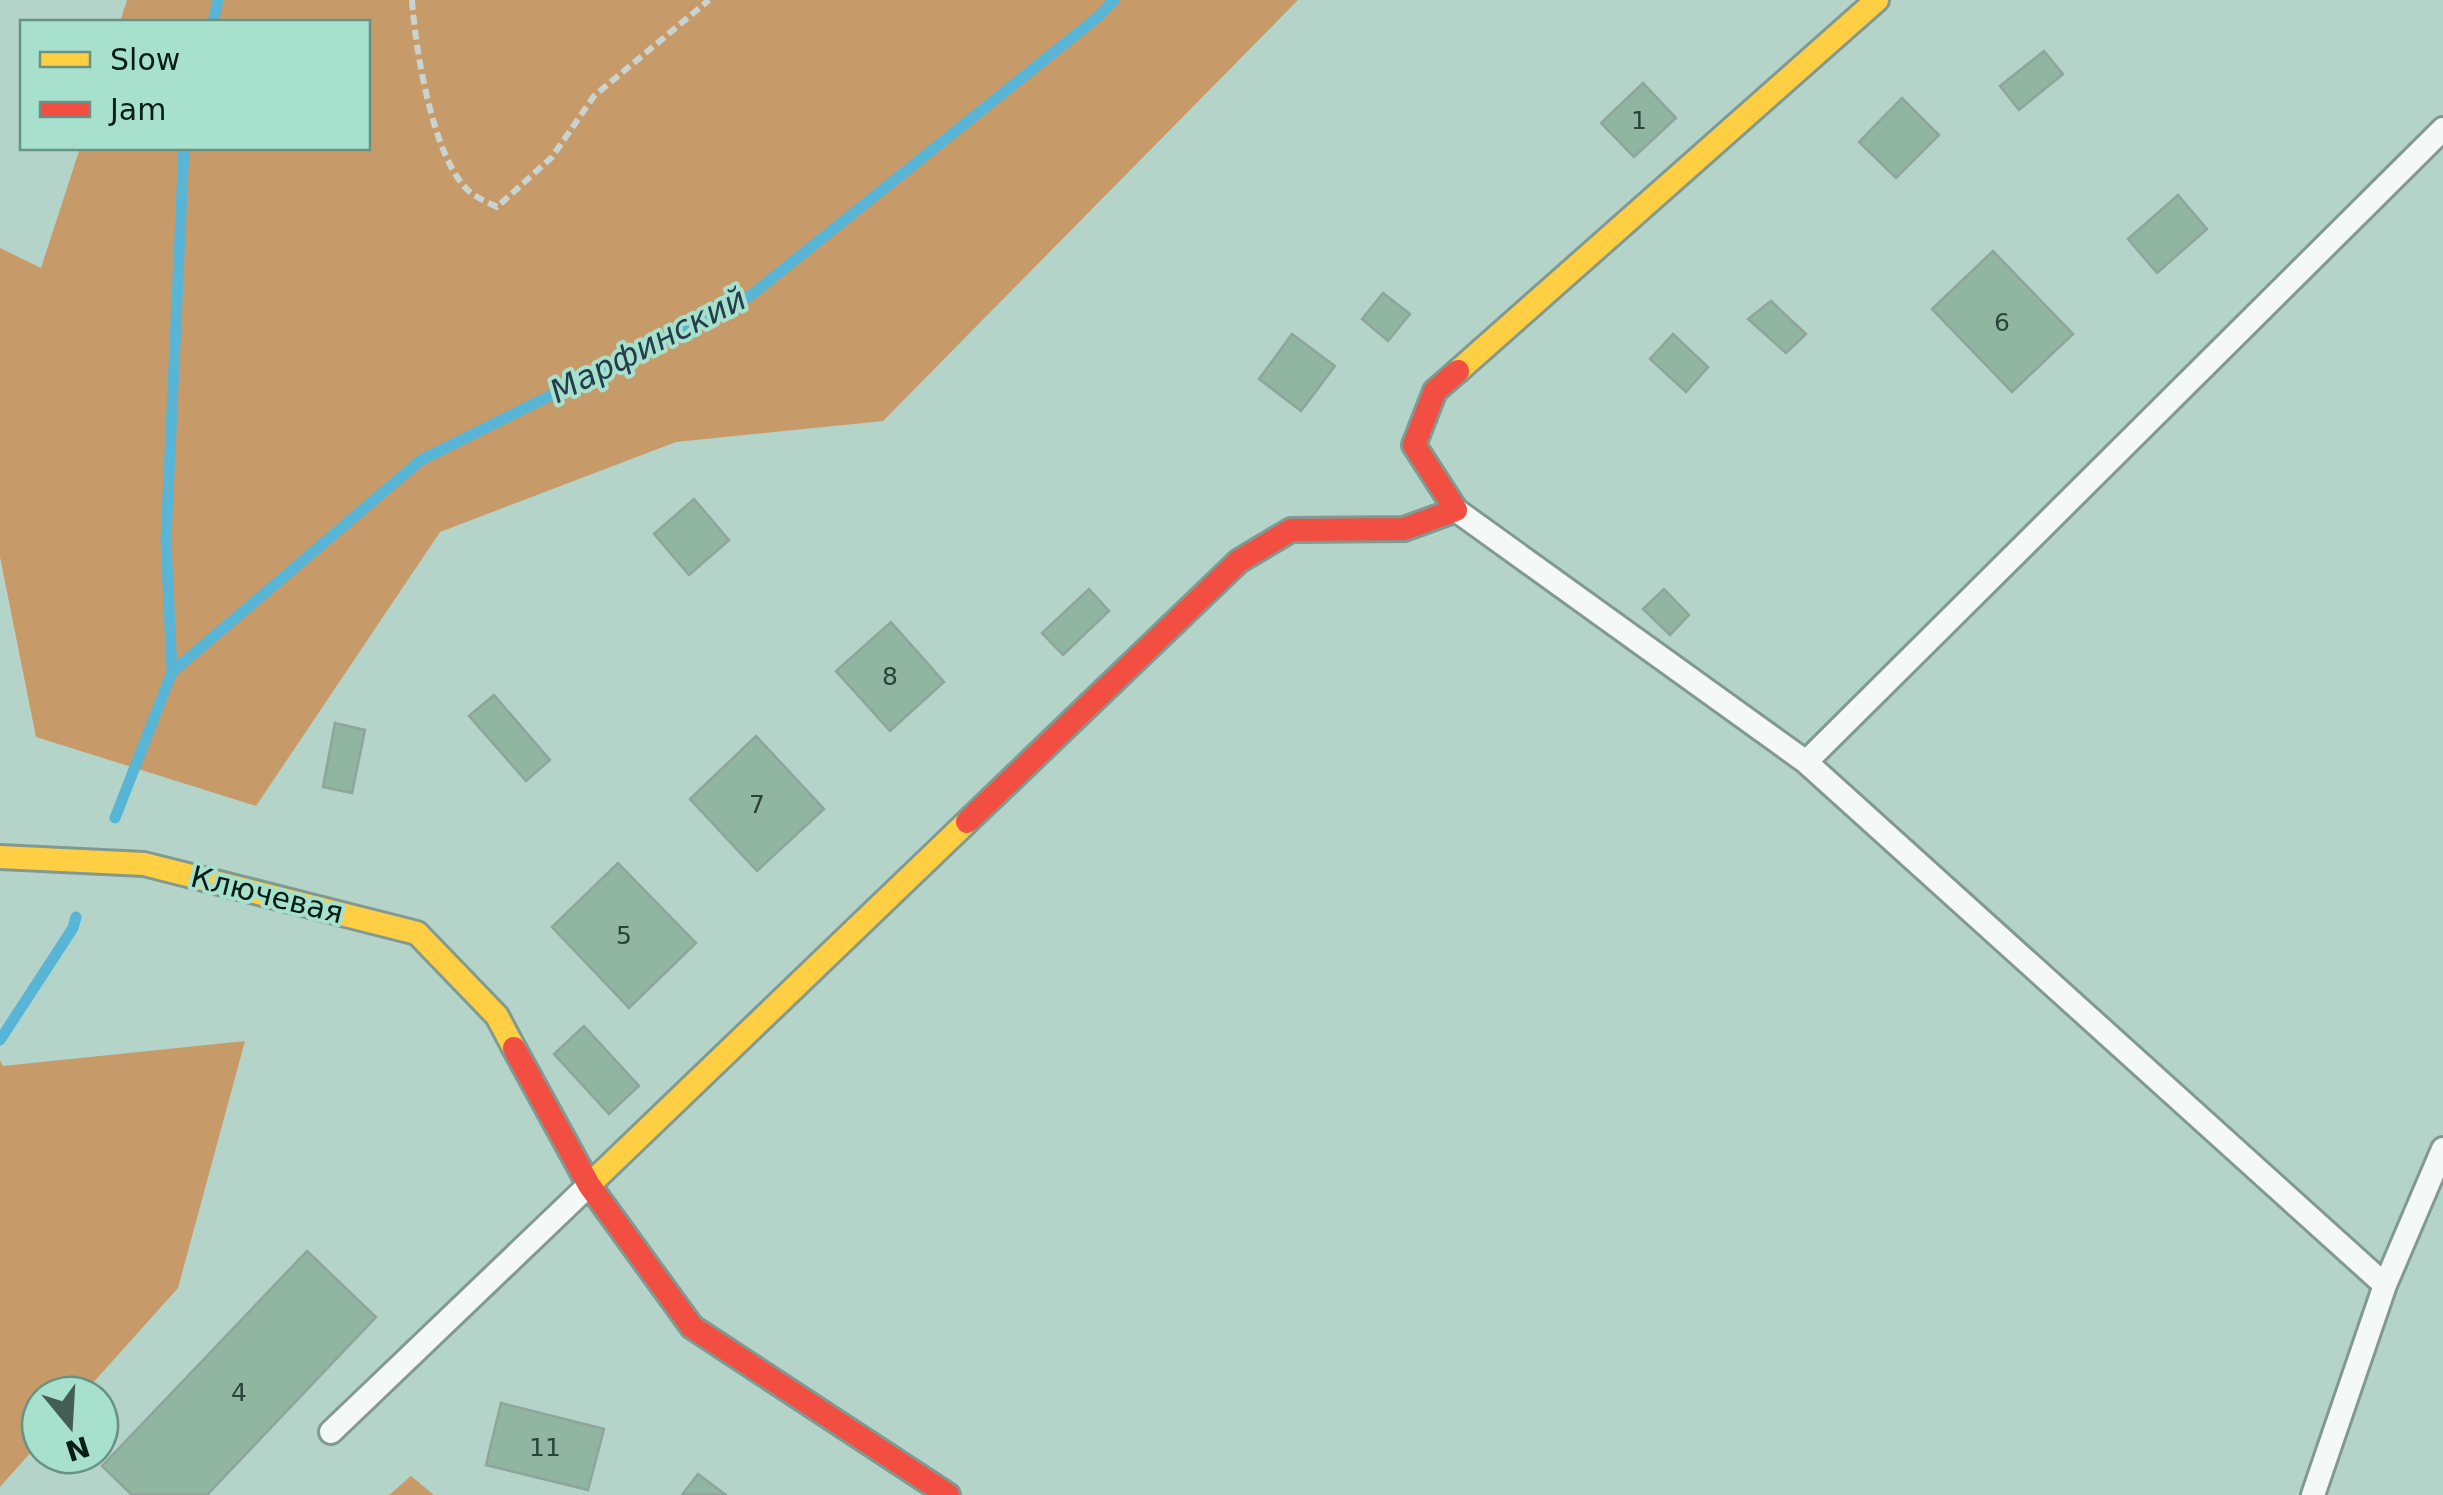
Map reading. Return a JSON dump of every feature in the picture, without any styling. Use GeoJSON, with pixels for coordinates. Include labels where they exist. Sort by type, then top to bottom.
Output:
{"type":"FeatureCollection","features":[{"type":"Feature","properties":{"kind":"street"},"geometry":{"type":"LineString","coordinates":[[589,1185],[1239,560],[1292,530],[1404,529],[1456,510],[1414,444],[1435,391],[1877,0]]}},
{"type":"Feature","properties":{"kind":"street","name":"Ключевая"},"geometry":{"type":"LineString","coordinates":[[0,857],[144,864],[417,932],[497,1016],[589,1185],[692,1327],[948,1495]]}},
{"type":"Feature","properties":{"kind":"lane"},"geometry":{"type":"LineString","coordinates":[[1806,762],[2443,129]]}},
{"type":"Feature","properties":{"kind":"lane"},"geometry":{"type":"LineString","coordinates":[[1456,510],[1806,762],[2384,1285]]}},
{"type":"Feature","properties":{"kind":"lane"},"geometry":{"type":"LineString","coordinates":[[2312,1495],[2384,1285],[2443,1149]]}},
{"type":"Feature","properties":{"kind":"lane"},"geometry":{"type":"LineString","coordinates":[[331,1432],[589,1185]]}},
{"type":"Feature","properties":{"kind":"path"},"geometry":{"type":"LineString","coordinates":[[412,0],[414,33],[438,143],[468,191],[498,207],[552,156],[594,96],[710,0]]}},
{"type":"Feature","properties":{"kind":"shaded area"},"geometry":{"type":"Polygon","coordinates":[[[127,0],[1298,0],[883,421],[676,442],[440,532],[256,806],[36,737],[0,557],[0,248],[41,268],[79,150],[370,150],[370,20],[121,20],[127,0]]]}},
{"type":"Feature","properties":{"kind":"shaded area"},"geometry":{"type":"Polygon","coordinates":[[[245,1041],[178,1288],[100,1375],[20,1375],[20,1464],[0,1487],[0,1060],[3,1066],[245,1041]]]}},
{"type":"Feature","properties":{"kind":"shaded area"},"geometry":{"type":"Polygon","coordinates":[[[411,1476],[434,1495],[389,1495],[411,1476]]]}},
{"type":"Feature","properties":{"kind":"building"},"geometry":{"type":"Polygon","coordinates":[[[2044,51],[2063,74],[2019,110],[2000,86],[2044,51]]]}},
{"type":"Feature","properties":{"kind":"building"},"geometry":{"type":"Polygon","coordinates":[[[1643,83],[1676,118],[1634,157],[1601,123],[1643,83]]]}},
{"type":"Feature","properties":{"kind":"building"},"geometry":{"type":"Polygon","coordinates":[[[1902,98],[1939,135],[1896,178],[1859,142],[1902,98]]]}},
{"type":"Feature","properties":{"kind":"building"},"geometry":{"type":"Polygon","coordinates":[[[2178,195],[2207,229],[2157,273],[2128,239],[2178,195]]]}},
{"type":"Feature","properties":{"kind":"building"},"geometry":{"type":"Polygon","coordinates":[[[1993,251],[2073,334],[2012,392],[1932,309],[1993,251]]]}},
{"type":"Feature","properties":{"kind":"building"},"geometry":{"type":"Polygon","coordinates":[[[1383,293],[1410,314],[1388,341],[1362,319],[1383,293]]]}},
{"type":"Feature","properties":{"kind":"building"},"geometry":{"type":"Polygon","coordinates":[[[1771,301],[1806,334],[1786,353],[1748,319],[1771,301]]]}},
{"type":"Feature","properties":{"kind":"building"},"geometry":{"type":"Polygon","coordinates":[[[1292,334],[1335,366],[1301,411],[1259,379],[1292,334]]]}},
{"type":"Feature","properties":{"kind":"building"},"geometry":{"type":"Polygon","coordinates":[[[1673,334],[1708,367],[1686,392],[1650,359],[1673,334]]]}},
{"type":"Feature","properties":{"kind":"building"},"geometry":{"type":"Polygon","coordinates":[[[694,499],[729,540],[689,575],[654,534],[694,499]]]}},
{"type":"Feature","properties":{"kind":"building"},"geometry":{"type":"Polygon","coordinates":[[[1089,589],[1109,611],[1063,655],[1042,633],[1089,589]]]}},
{"type":"Feature","properties":{"kind":"building"},"geometry":{"type":"Polygon","coordinates":[[[1664,589],[1689,615],[1670,635],[1643,609],[1664,589]]]}},
{"type":"Feature","properties":{"kind":"building"},"geometry":{"type":"Polygon","coordinates":[[[891,622],[944,682],[890,731],[836,671],[891,622]]]}},
{"type":"Feature","properties":{"kind":"building"},"geometry":{"type":"Polygon","coordinates":[[[494,695],[550,760],[526,781],[469,716],[494,695]]]}},
{"type":"Feature","properties":{"kind":"building"},"geometry":{"type":"Polygon","coordinates":[[[335,723],[365,730],[352,793],[323,787],[335,723]]]}},
{"type":"Feature","properties":{"kind":"building"},"geometry":{"type":"Polygon","coordinates":[[[756,736],[824,809],[757,871],[690,799],[756,736]]]}},
{"type":"Feature","properties":{"kind":"building"},"geometry":{"type":"Polygon","coordinates":[[[618,863],[696,943],[629,1008],[552,927],[618,863]]]}},
{"type":"Feature","properties":{"kind":"building"},"geometry":{"type":"Polygon","coordinates":[[[584,1026],[639,1086],[609,1114],[554,1054],[584,1026]]]}},
{"type":"Feature","properties":{"kind":"building"},"geometry":{"type":"Polygon","coordinates":[[[307,1251],[376,1317],[207,1495],[132,1495],[111,1475],[120,1475],[120,1447],[307,1251]]]}},
{"type":"Feature","properties":{"kind":"building"},"geometry":{"type":"Polygon","coordinates":[[[501,1403],[604,1429],[588,1490],[486,1465],[501,1403]]]}},
{"type":"Feature","properties":{"kind":"building"},"geometry":{"type":"Polygon","coordinates":[[[698,1474],[726,1495],[682,1495],[698,1474]]]}},
{"type":"Feature","properties":{"kind":"waterway"},"geometry":{"type":"LineString","coordinates":[[213,20],[218,0]]}},
{"type":"Feature","properties":{"kind":"waterway","name":"Марфинский"},"geometry":{"type":"LineString","coordinates":[[172,672],[421,460],[750,296],[1114,0]]}},
{"type":"Feature","properties":{"kind":"waterway"},"geometry":{"type":"LineString","coordinates":[[115,818],[172,672],[166,540],[184,150]]}},
{"type":"Feature","properties":{"kind":"waterway","name":"Марфинский"},"geometry":{"type":"LineString","coordinates":[[0,1040],[73,928],[76,917]]}},
{"type":"Feature","properties":{"kind":"traffic: slow"},"geometry":{"type":"LineString","coordinates":[[1458,371],[1877,0]]}},
{"type":"Feature","properties":{"kind":"traffic: slow"},"geometry":{"type":"LineString","coordinates":[[589,1185],[967,822]]}},
{"type":"Feature","properties":{"kind":"traffic: slow"},"geometry":{"type":"LineString","coordinates":[[0,857],[144,864],[417,933],[497,1016],[514,1048]]}},
{"type":"Feature","properties":{"kind":"traffic: jam"},"geometry":{"type":"LineString","coordinates":[[967,822],[1239,561],[1291,530],[1404,529],[1456,510],[1414,445],[1435,391],[1458,371]]}},
{"type":"Feature","properties":{"kind":"traffic: jam"},"geometry":{"type":"LineString","coordinates":[[514,1048],[589,1185],[692,1327],[948,1495]]}}]}
